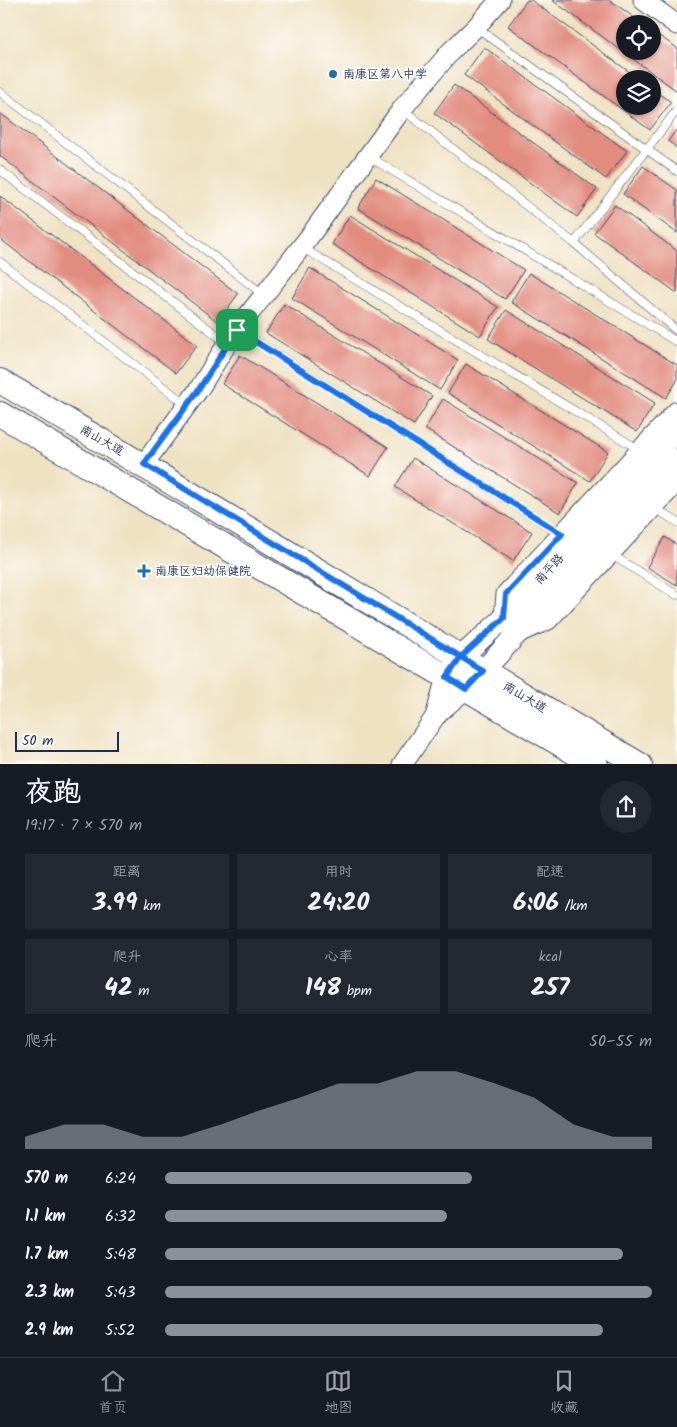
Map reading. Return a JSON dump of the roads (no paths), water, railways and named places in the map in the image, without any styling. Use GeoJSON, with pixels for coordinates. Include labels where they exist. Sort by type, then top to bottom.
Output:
{"type":"FeatureCollection","features":[{"type":"Feature","properties":{"kind":"main road","name":"南山大道"},"geometry":{"type":"LineString","coordinates":[[0,381],[144,464],[483,671],[640,764]]}},
{"type":"Feature","properties":{"kind":"main road","name":"南山大道"},"geometry":{"type":"LineString","coordinates":[[0,414],[596,764]]}},
{"type":"Feature","properties":{"kind":"main road","name":"南平路"},"geometry":{"type":"LineString","coordinates":[[457,683],[483,671],[511,626],[677,431]]}},
{"type":"Feature","properties":{"kind":"main road","name":"南平路"},"geometry":{"type":"LineString","coordinates":[[437,714],[457,683],[461,657],[511,626],[677,460]]}},
{"type":"Feature","properties":{"kind":"street"},"geometry":{"type":"LineString","coordinates":[[144,464],[199,389],[232,336],[301,247],[402,109],[451,51],[500,0]]}},
{"type":"Feature","properties":{"kind":"street"},"geometry":{"type":"LineString","coordinates":[[644,0],[677,25]]}},
{"type":"Feature","properties":{"kind":"street"},"geometry":{"type":"LineString","coordinates":[[677,411],[506,594],[511,626],[548,620],[677,482]]}},
{"type":"Feature","properties":{"kind":"street","name":"南平路"},"geometry":{"type":"LineString","coordinates":[[402,764],[437,714]]}},
{"type":"Feature","properties":{"kind":"lane"},"geometry":{"type":"LineString","coordinates":[[476,27],[677,171]]}},
{"type":"Feature","properties":{"kind":"lane"},"geometry":{"type":"LineString","coordinates":[[0,92],[264,295]]}},
{"type":"Feature","properties":{"kind":"lane"},"geometry":{"type":"LineString","coordinates":[[402,109],[574,243],[677,331]]}},
{"type":"Feature","properties":{"kind":"lane"},"geometry":{"type":"LineString","coordinates":[[574,243],[677,110]]}},
{"type":"Feature","properties":{"kind":"lane"},"geometry":{"type":"LineString","coordinates":[[368,156],[677,342]]}},
{"type":"Feature","properties":{"kind":"lane"},"geometry":{"type":"LineString","coordinates":[[0,170],[232,336],[562,534]]}},
{"type":"Feature","properties":{"kind":"lane"},"geometry":{"type":"LineString","coordinates":[[301,247],[640,450]]}},
{"type":"Feature","properties":{"kind":"lane"},"geometry":{"type":"LineString","coordinates":[[0,262],[187,405]]}},
{"type":"Feature","properties":{"kind":"lane"},"geometry":{"type":"LineString","coordinates":[[653,508],[677,522]]}},
{"type":"Feature","properties":{"kind":"lane"},"geometry":{"type":"LineString","coordinates":[[610,554],[677,595]]}},
{"type":"Feature","properties":{"kind":"place","name":"南康区第八中学"},"geometry":{"type":"Point","coordinates":[333,74]}},
{"type":"Feature","properties":{"kind":"place","name":"南康区妇幼保健院"},"geometry":{"type":"Point","coordinates":[144,571]}}]}
